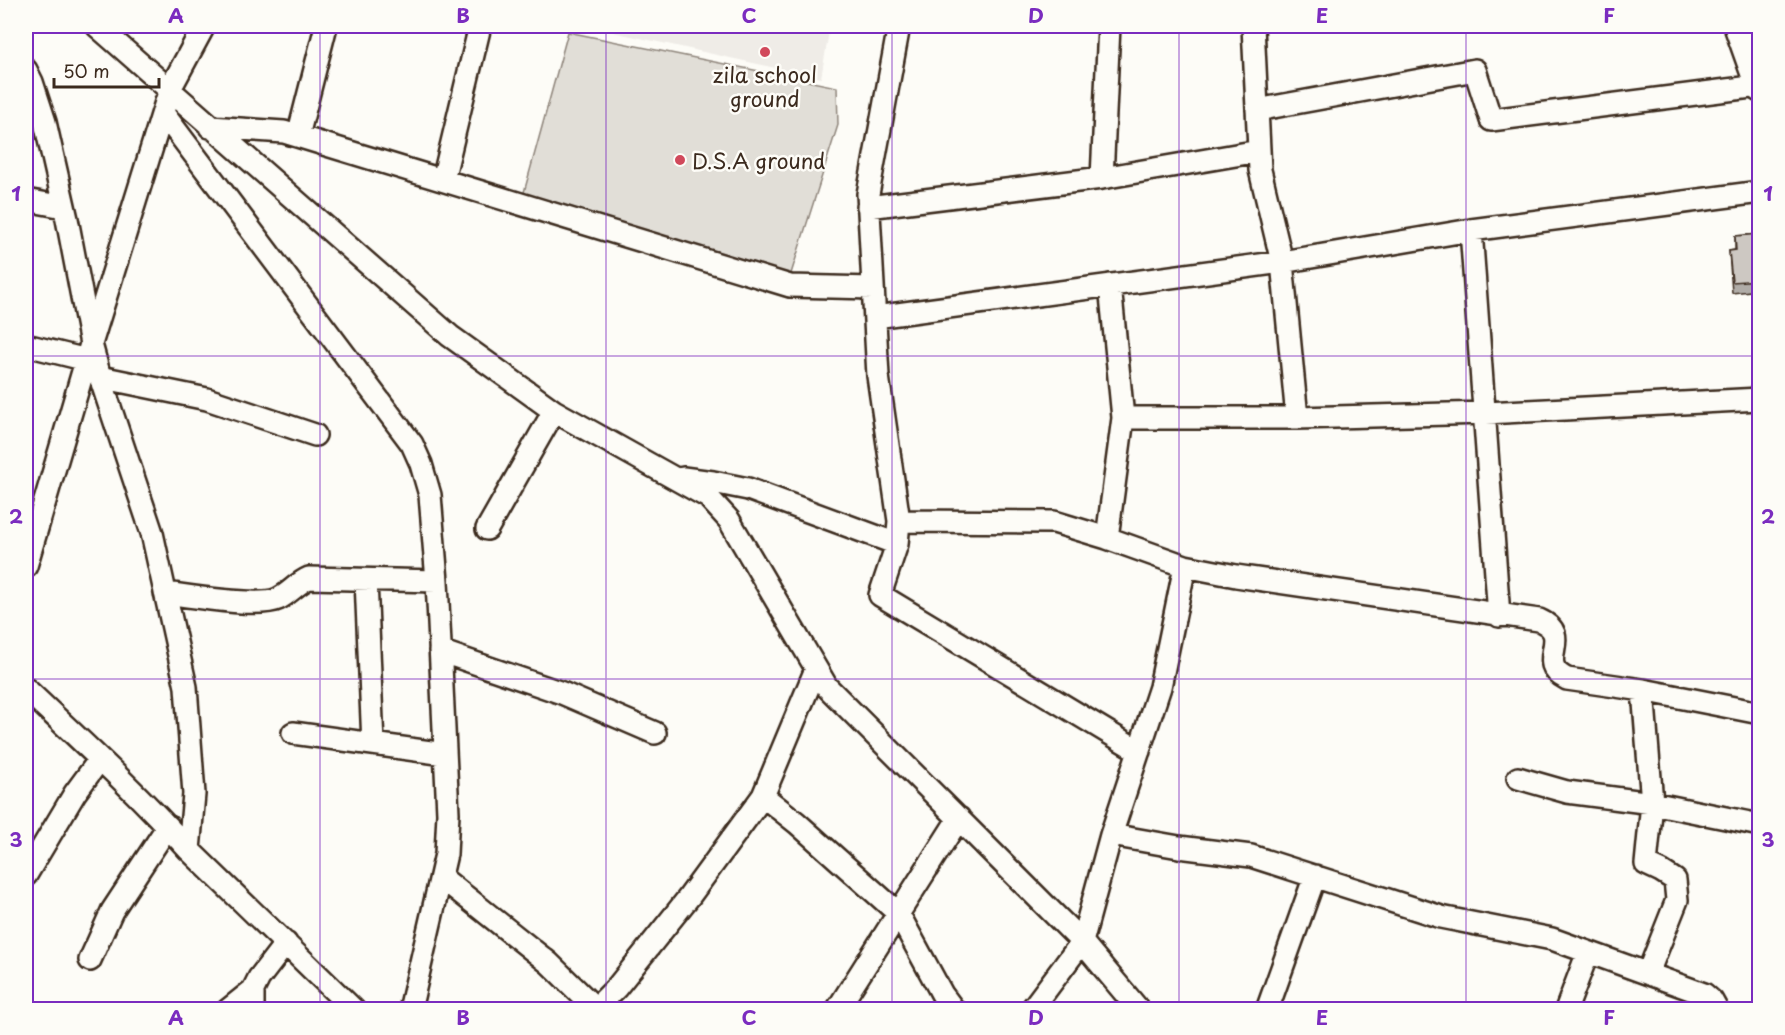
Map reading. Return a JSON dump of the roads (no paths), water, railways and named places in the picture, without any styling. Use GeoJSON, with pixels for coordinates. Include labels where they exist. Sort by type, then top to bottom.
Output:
{"type":"FeatureCollection","features":[{"type":"Feature","properties":{"kind":"main road"},"geometry":{"type":"LineString","coordinates":[[1738,26],[1759,87]]}},
{"type":"Feature","properties":{"kind":"main road"},"geometry":{"type":"LineString","coordinates":[[1756,26],[1760,35]]}},
{"type":"Feature","properties":{"kind":"street"},"geometry":{"type":"LineString","coordinates":[[97,26],[450,336],[554,411],[708,497],[729,520],[827,687],[1082,942],[1140,1010]]}},
{"type":"Feature","properties":{"kind":"street"},"geometry":{"type":"LineString","coordinates":[[26,566],[162,113],[170,89],[204,26]]}},
{"type":"Feature","properties":{"kind":"street"},"geometry":{"type":"LineString","coordinates":[[298,136],[326,26]]}},
{"type":"Feature","properties":{"kind":"street"},"geometry":{"type":"LineString","coordinates":[[443,180],[480,26]]}},
{"type":"Feature","properties":{"kind":"street"},"geometry":{"type":"LineString","coordinates":[[899,26],[868,194],[878,376],[899,521],[897,543],[880,595],[1139,751]]}},
{"type":"Feature","properties":{"kind":"street"},"geometry":{"type":"LineString","coordinates":[[1102,178],[1109,26]]}},
{"type":"Feature","properties":{"kind":"street"},"geometry":{"type":"LineString","coordinates":[[1253,26],[1260,170],[1282,262],[1297,418]]}},
{"type":"Feature","properties":{"kind":"street"},"geometry":{"type":"LineString","coordinates":[[26,70],[45,122],[64,207],[89,352],[100,377],[152,533],[186,687],[194,794],[189,850]]}},
{"type":"Feature","properties":{"kind":"street"},"geometry":{"type":"LineString","coordinates":[[1257,110],[1475,70],[1491,120],[1759,87]]}},
{"type":"Feature","properties":{"kind":"street"},"geometry":{"type":"LineString","coordinates":[[162,113],[412,444],[422,465],[430,495],[437,581],[448,813],[446,854],[410,1010]]}},
{"type":"Feature","properties":{"kind":"street"},"geometry":{"type":"LineString","coordinates":[[210,127],[284,132],[790,286],[873,288]]}},
{"type":"Feature","properties":{"kind":"street"},"geometry":{"type":"LineString","coordinates":[[868,207],[1102,178],[1259,151]]}},
{"type":"Feature","properties":{"kind":"street"},"geometry":{"type":"LineString","coordinates":[[875,317],[1282,262],[1471,230],[1760,192]]}},
{"type":"Feature","properties":{"kind":"street"},"geometry":{"type":"LineString","coordinates":[[26,200],[64,207]]}},
{"type":"Feature","properties":{"kind":"street"},"geometry":{"type":"LineString","coordinates":[[1471,230],[1499,616]]}},
{"type":"Feature","properties":{"kind":"street"},"geometry":{"type":"LineString","coordinates":[[1107,538],[1123,418],[1110,285]]}},
{"type":"Feature","properties":{"kind":"street"},"geometry":{"type":"LineString","coordinates":[[26,345],[89,352]]}},
{"type":"Feature","properties":{"kind":"street"},"geometry":{"type":"LineString","coordinates":[[100,377],[207,399],[315,435]]}},
{"type":"Feature","properties":{"kind":"street"},"geometry":{"type":"LineString","coordinates":[[1123,418],[1297,418],[1486,413],[1760,399]]}},
{"type":"Feature","properties":{"kind":"street"},"geometry":{"type":"LineString","coordinates":[[487,529],[554,411]]}},
{"type":"Feature","properties":{"kind":"street"},"geometry":{"type":"LineString","coordinates":[[672,477],[748,489],[897,543]]}},
{"type":"Feature","properties":{"kind":"street"},"geometry":{"type":"LineString","coordinates":[[899,521],[1054,522],[1185,566],[1236,576],[1539,620],[1550,625],[1555,633],[1553,664],[1557,674],[1567,679],[1643,690],[1760,713]]}},
{"type":"Feature","properties":{"kind":"street"},"geometry":{"type":"LineString","coordinates":[[1031,1010],[1082,942],[1111,835],[1160,687],[1185,566]]}},
{"type":"Feature","properties":{"kind":"street"},"geometry":{"type":"LineString","coordinates":[[165,593],[236,602],[270,602],[279,599],[309,578],[437,581]]}},
{"type":"Feature","properties":{"kind":"street"},"geometry":{"type":"LineString","coordinates":[[366,580],[373,744]]}},
{"type":"Feature","properties":{"kind":"street"},"geometry":{"type":"LineString","coordinates":[[440,651],[562,693],[655,733]]}},
{"type":"Feature","properties":{"kind":"street"},"geometry":{"type":"LineString","coordinates":[[441,877],[549,963],[595,1009],[690,897],[763,796],[816,669]]}},
{"type":"Feature","properties":{"kind":"street"},"geometry":{"type":"LineString","coordinates":[[26,689],[354,1010]]}},
{"type":"Feature","properties":{"kind":"street"},"geometry":{"type":"LineString","coordinates":[[1643,690],[1652,803],[1646,864],[1675,880],[1677,900],[1648,973]]}},
{"type":"Feature","properties":{"kind":"street"},"geometry":{"type":"LineString","coordinates":[[293,733],[445,754]]}},
{"type":"Feature","properties":{"kind":"street"},"geometry":{"type":"LineString","coordinates":[[26,875],[75,794],[100,759]]}},
{"type":"Feature","properties":{"kind":"street"},"geometry":{"type":"LineString","coordinates":[[1518,778],[1567,792],[1652,803],[1760,825]]}},
{"type":"Feature","properties":{"kind":"street"},"geometry":{"type":"LineString","coordinates":[[763,796],[898,913],[942,994],[954,1010]]}},
{"type":"Feature","properties":{"kind":"street"},"geometry":{"type":"LineString","coordinates":[[837,1010],[959,818]]}},
{"type":"Feature","properties":{"kind":"street"},"geometry":{"type":"LineString","coordinates":[[90,960],[112,911],[168,826]]}},
{"type":"Feature","properties":{"kind":"street"},"geometry":{"type":"LineString","coordinates":[[1111,835],[1179,847],[1251,855],[1441,917],[1552,939],[1704,994],[1717,1010]]}},
{"type":"Feature","properties":{"kind":"street"},"geometry":{"type":"LineString","coordinates":[[1267,1010],[1315,876]]}},
{"type":"Feature","properties":{"kind":"street"},"geometry":{"type":"LineString","coordinates":[[228,1010],[253,1000],[259,978],[286,943]]}},
{"type":"Feature","properties":{"kind":"street"},"geometry":{"type":"LineString","coordinates":[[1566,1010],[1588,952]]}},
{"type":"Feature","properties":{"kind":"place","name":"zila school ground"},"geometry":{"type":"Point","coordinates":[765,52]}},
{"type":"Feature","properties":{"kind":"place","name":"D.S.A ground"},"geometry":{"type":"Point","coordinates":[680,160]}}]}
